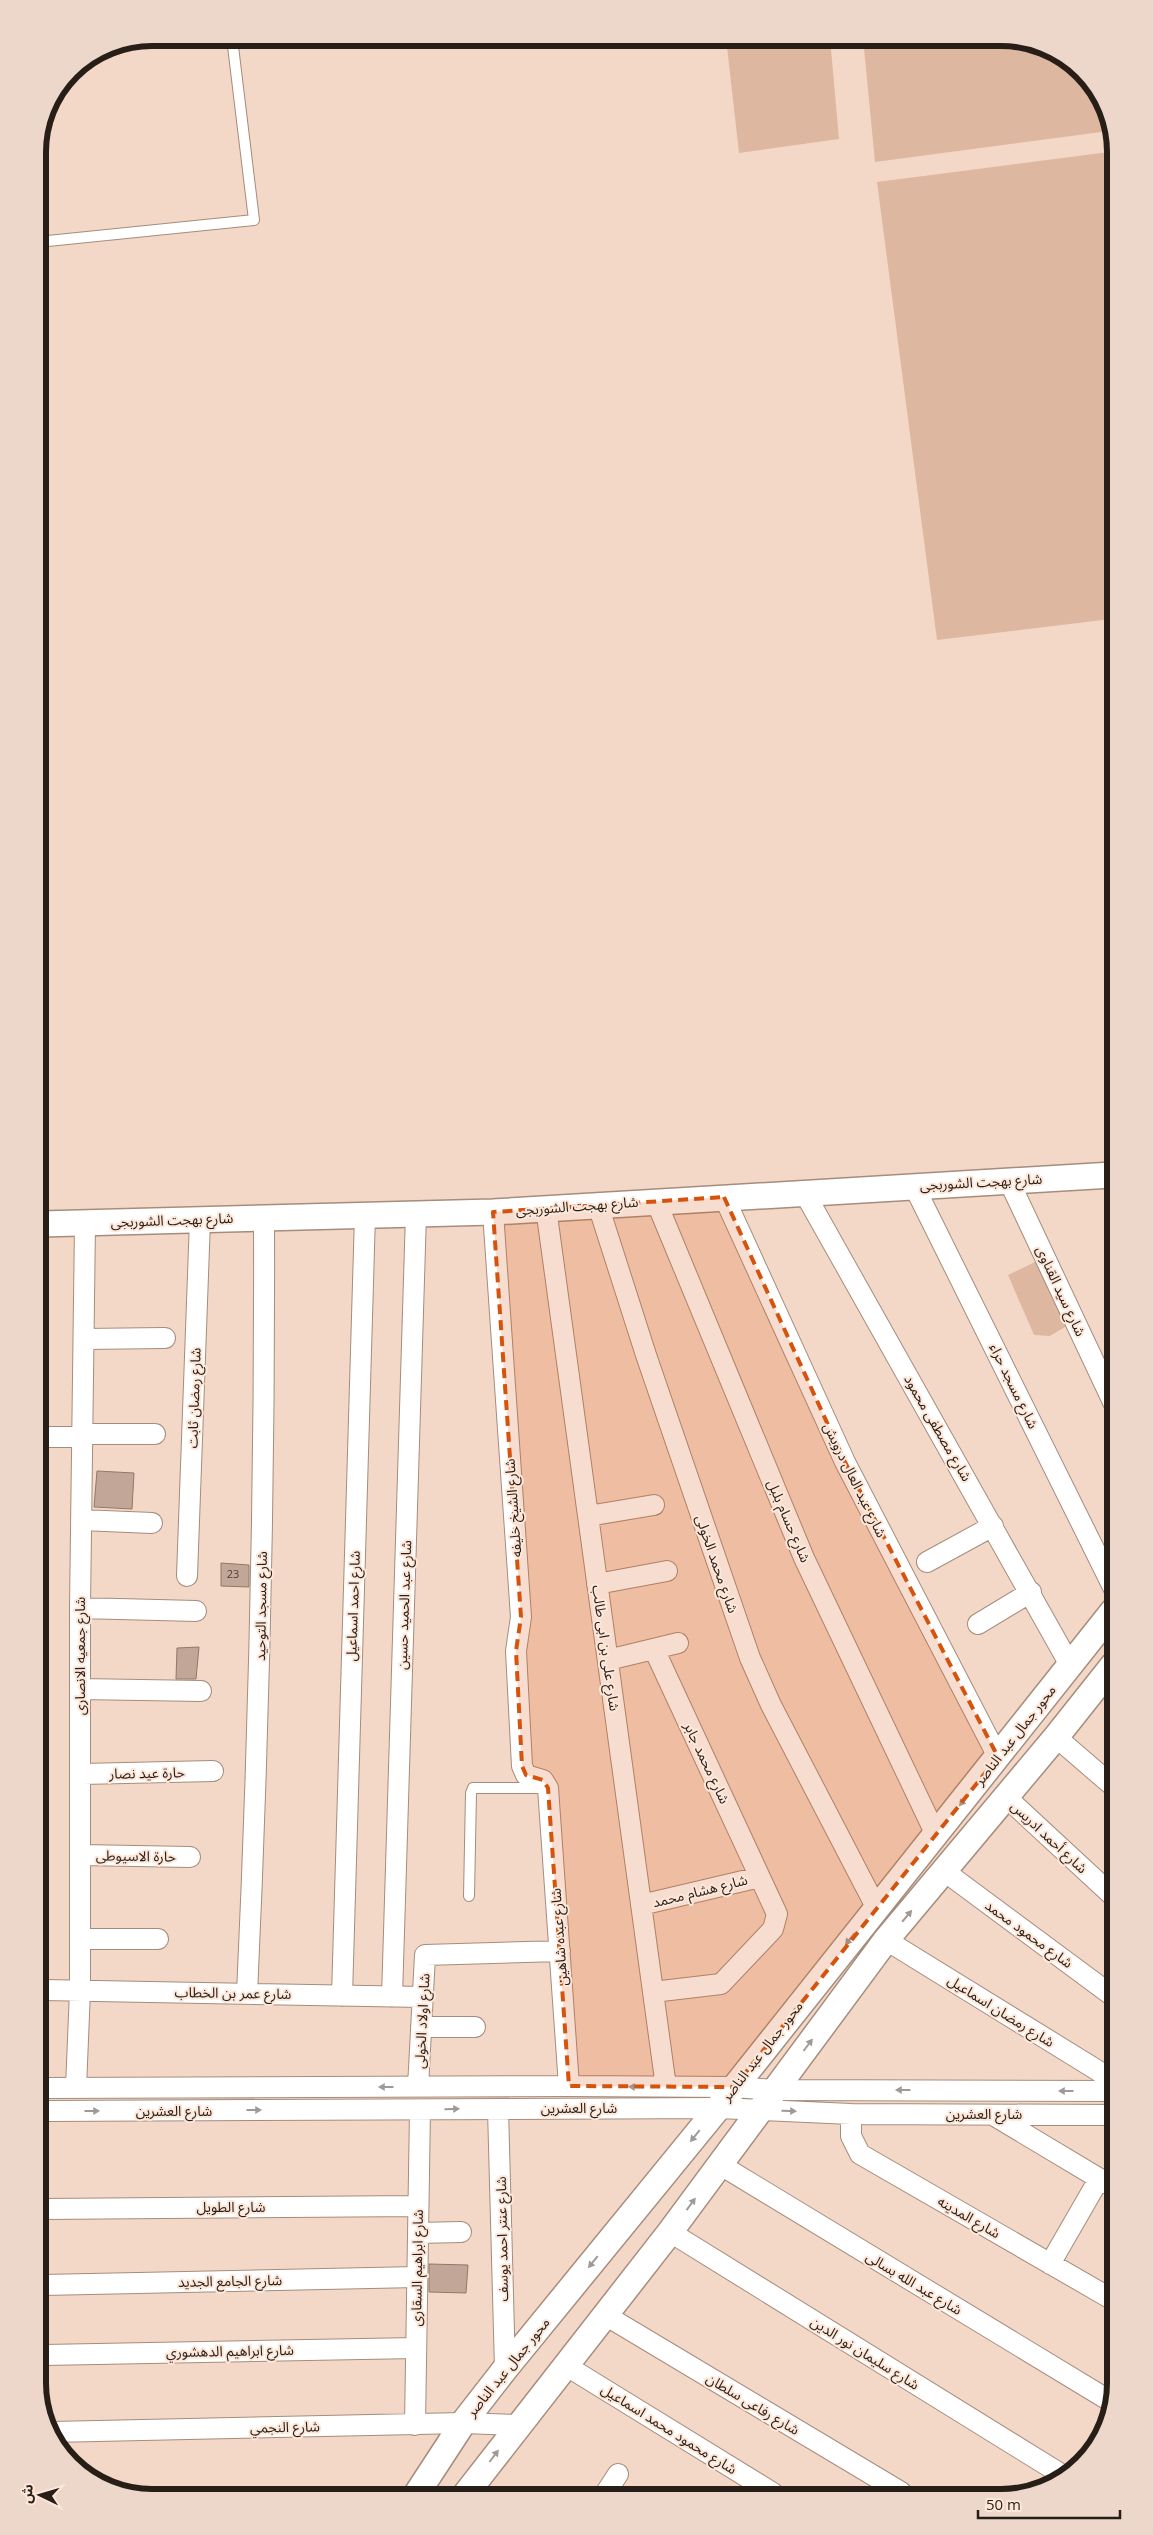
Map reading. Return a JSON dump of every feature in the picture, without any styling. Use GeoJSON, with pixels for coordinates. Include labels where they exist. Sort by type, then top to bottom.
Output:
{"type":"FeatureCollection","features":[{"type":"Feature","properties":{"kind":"street","name":"شارع بهجت الشوربجى"},"geometry":{"type":"LineString","coordinates":[[46,1224],[493,1212],[1107,1175]]}},
{"type":"Feature","properties":{"kind":"street","name":"شارع سيد القناوى"},"geometry":{"type":"LineString","coordinates":[[1009,1181],[1107,1389]]}},
{"type":"Feature","properties":{"kind":"street","name":"شارع مسجد حراء"},"geometry":{"type":"LineString","coordinates":[[914,1186],[1107,1575]]}},
{"type":"Feature","properties":{"kind":"street","name":"شارع مصطفى محمود"},"geometry":{"type":"LineString","coordinates":[[804,1192],[1031,1592],[1070,1665]]}},
{"type":"Feature","properties":{"kind":"street","name":"شارع عبد العال درويش"},"geometry":{"type":"LineString","coordinates":[[724,1197],[845,1462],[998,1757]]}},
{"type":"Feature","properties":{"kind":"street","name":"شارع حسام بلبل"},"geometry":{"type":"LineString","coordinates":[[656,1201],[804,1558],[936,1835]]}},
{"type":"Feature","properties":{"kind":"street","name":"شارع محمد الخولى"},"geometry":{"type":"LineString","coordinates":[[598,1205],[646,1355],[750,1658],[771,1705],[876,1907]]}},
{"type":"Feature","properties":{"kind":"street","name":"شارع على بن ابى طالب"},"geometry":{"type":"LineString","coordinates":[[546,1208],[666,2087]]}},
{"type":"Feature","properties":{"kind":"street","name":"شارع الشيخ خليفه"},"geometry":{"type":"LineString","coordinates":[[493,1212],[521,1617],[516,1651],[522,1766],[526,1775],[543,1780],[548,1788]]}},
{"type":"Feature","properties":{"kind":"street","name":"شارع عبد الحميد حسين"},"geometry":{"type":"LineString","coordinates":[[392,1997],[416,1214]]}},
{"type":"Feature","properties":{"kind":"street","name":"شارع احمد اسماعيل"},"geometry":{"type":"LineString","coordinates":[[342,1996],[365,1215]]}},
{"type":"Feature","properties":{"kind":"street","name":"شارع مسجد التوحيد"},"geometry":{"type":"LineString","coordinates":[[247,1994],[258,1753],[264,1419],[264,1218]]}},
{"type":"Feature","properties":{"kind":"street","name":"شارع رمضان ثابت"},"geometry":{"type":"LineString","coordinates":[[188,1576],[200,1220]]}},
{"type":"Feature","properties":{"kind":"street","name":"شارع جمعيه الانصارى"},"geometry":{"type":"LineString","coordinates":[[76,2088],[80,1990],[82,1774],[80,1608],[85,1223]]}},
{"type":"Feature","properties":{"kind":"street"},"geometry":{"type":"LineString","coordinates":[[84,1339],[165,1338]]}},
{"type":"Feature","properties":{"kind":"street"},"geometry":{"type":"LineString","coordinates":[[46,1437],[155,1434]]}},
{"type":"Feature","properties":{"kind":"street"},"geometry":{"type":"LineString","coordinates":[[588,1516],[654,1505]]}},
{"type":"Feature","properties":{"kind":"street"},"geometry":{"type":"LineString","coordinates":[[81,1520],[152,1523]]}},
{"type":"Feature","properties":{"kind":"street"},"geometry":{"type":"LineString","coordinates":[[927,1562],[993,1526]]}},
{"type":"Feature","properties":{"kind":"street"},"geometry":{"type":"LineString","coordinates":[[597,1584],[667,1571]]}},
{"type":"Feature","properties":{"kind":"street"},"geometry":{"type":"LineString","coordinates":[[978,1624],[1031,1592]]}},
{"type":"Feature","properties":{"kind":"street"},"geometry":{"type":"LineString","coordinates":[[80,1608],[196,1611]]}},
{"type":"Feature","properties":{"kind":"street","name":"محور جمال عبد الناصر"},"geometry":{"type":"LineString","coordinates":[[420,2489],[463,2423],[505,2369],[718,2108],[1107,1619]]}},
{"type":"Feature","properties":{"kind":"street"},"geometry":{"type":"LineString","coordinates":[[608,1660],[678,1643]]}},
{"type":"Feature","properties":{"kind":"street","name":"شارع محمد جابر"},"geometry":{"type":"LineString","coordinates":[[653,1992],[721,1984],[773,1929],[777,1914],[654,1649]]}},
{"type":"Feature","properties":{"kind":"street"},"geometry":{"type":"LineString","coordinates":[[474,2489],[518,2424],[670,2232],[886,1940],[1107,1677]]}},
{"type":"Feature","properties":{"kind":"street"},"geometry":{"type":"LineString","coordinates":[[80,1690],[201,1691]]}},
{"type":"Feature","properties":{"kind":"street"},"geometry":{"type":"LineString","coordinates":[[1056,1737],[1107,1781]]}},
{"type":"Feature","properties":{"kind":"street","name":"حارة عيد نصار"},"geometry":{"type":"LineString","coordinates":[[82,1774],[213,1771]]}},
{"type":"Feature","properties":{"kind":"street","name":"شارع عبده شاهين"},"geometry":{"type":"LineString","coordinates":[[548,1788],[569,2086]]}},
{"type":"Feature","properties":{"kind":"street","name":"شارع أحمد ادريس"},"geometry":{"type":"LineString","coordinates":[[1006,1797],[1107,1891]]}},
{"type":"Feature","properties":{"kind":"street","name":"حارة الاسيوطى"},"geometry":{"type":"LineString","coordinates":[[81,1856],[190,1857]]}},
{"type":"Feature","properties":{"kind":"street","name":"شارع محمود محمد"},"geometry":{"type":"LineString","coordinates":[[944,1871],[1107,1991]]}},
{"type":"Feature","properties":{"kind":"street","name":"شارع هشام محمد"},"geometry":{"type":"LineString","coordinates":[[641,1905],[760,1877]]}},
{"type":"Feature","properties":{"kind":"street"},"geometry":{"type":"LineString","coordinates":[[80,1938],[158,1939]]}},
{"type":"Feature","properties":{"kind":"street","name":"شارع رمضان اسماعيل"},"geometry":{"type":"LineString","coordinates":[[886,1940],[1107,2078]]}},
{"type":"Feature","properties":{"kind":"street","name":"شارع اولاد الخولى"},"geometry":{"type":"LineString","coordinates":[[418,2087],[425,1955],[560,1951]]}},
{"type":"Feature","properties":{"kind":"street","name":"شارع عمر بن الخطاب"},"geometry":{"type":"LineString","coordinates":[[46,1990],[423,1997]]}},
{"type":"Feature","properties":{"kind":"street"},"geometry":{"type":"LineString","coordinates":[[421,2027],[475,2027]]}},
{"type":"Feature","properties":{"kind":"street","name":"شارع العشرين"},"geometry":{"type":"LineString","coordinates":[[46,2088],[569,2086],[734,2087],[774,2090],[1107,2091]]}},
{"type":"Feature","properties":{"kind":"street","name":"شارع العشرين"},"geometry":{"type":"LineString","coordinates":[[46,2111],[718,2108],[851,2114],[1107,2115]]}},
{"type":"Feature","properties":{"kind":"street","name":"شارع عنتر احمد يوسف"},"geometry":{"type":"LineString","coordinates":[[498,2109],[505,2369]]}},
{"type":"Feature","properties":{"kind":"street","name":"شارع ابراهيم السقارى"},"geometry":{"type":"LineString","coordinates":[[414,2425],[420,2110]]}},
{"type":"Feature","properties":{"kind":"street","name":"شارع المدينه"},"geometry":{"type":"LineString","coordinates":[[851,2114],[852,2136],[860,2154],[1107,2296]]}},
{"type":"Feature","properties":{"kind":"street"},"geometry":{"type":"LineString","coordinates":[[993,2115],[1107,2184],[1050,2264]]}},
{"type":"Feature","properties":{"kind":"street","name":"شارع عبد الله بسالى"},"geometry":{"type":"LineString","coordinates":[[719,2164],[1106,2398]]}},
{"type":"Feature","properties":{"kind":"street","name":"شارع الطويل"},"geometry":{"type":"LineString","coordinates":[[46,2208],[418,2206]]}},
{"type":"Feature","properties":{"kind":"street"},"geometry":{"type":"LineString","coordinates":[[418,2233],[461,2232]]}},
{"type":"Feature","properties":{"kind":"street","name":"شارع سليمان نور الدين"},"geometry":{"type":"LineString","coordinates":[[670,2232],[1058,2472]]}},
{"type":"Feature","properties":{"kind":"street","name":"شارع الجامع الجديد"},"geometry":{"type":"LineString","coordinates":[[46,2285],[417,2277]]}},
{"type":"Feature","properties":{"kind":"street","name":"شارع رفاعى سلطان"},"geometry":{"type":"LineString","coordinates":[[605,2315],[896,2489]]}},
{"type":"Feature","properties":{"kind":"street","name":"شارع ابراهيم الدهشوري"},"geometry":{"type":"LineString","coordinates":[[46,2355],[416,2348]]}},
{"type":"Feature","properties":{"kind":"street","name":"شارع محمود محمد اسماعيل"},"geometry":{"type":"LineString","coordinates":[[565,2364],[767,2489]]}},
{"type":"Feature","properties":{"kind":"street","name":"شارع النجمي"},"geometry":{"type":"LineString","coordinates":[[58,2432],[463,2423],[518,2424]]}},
{"type":"Feature","properties":{"kind":"street"},"geometry":{"type":"LineString","coordinates":[[608,2489],[618,2474]]}},
{"type":"Feature","properties":{"kind":"lane"},"geometry":{"type":"LineString","coordinates":[[46,241],[254,220],[233,46]]}},
{"type":"Feature","properties":{"kind":"lane"},"geometry":{"type":"LineString","coordinates":[[469,1896],[471,1793],[473,1788],[548,1788]]}},
{"type":"Feature","properties":{"kind":"highlighted area"},"geometry":{"type":"Polygon","coordinates":[[[724,1197],[845,1462],[998,1757],[734,2087],[569,2086],[548,1788],[543,1780],[526,1775],[522,1766],[516,1651],[521,1617],[493,1212],[724,1197]]]}},
{"type":"Feature","properties":{"kind":"shaded area"},"geometry":{"type":"Polygon","coordinates":[[[727,46],[831,46],[839,139],[739,153],[727,46]]]}},
{"type":"Feature","properties":{"kind":"shaded area"},"geometry":{"type":"Polygon","coordinates":[[[864,46],[1008,46],[1035,52],[1054,60],[1076,77],[1093,99],[1105,132],[875,162],[864,46]]]}},
{"type":"Feature","properties":{"kind":"shaded area"},"geometry":{"type":"Polygon","coordinates":[[[1107,152],[1107,619],[937,640],[877,182],[1107,152]]]}},
{"type":"Feature","properties":{"kind":"shaded area"},"geometry":{"type":"Polygon","coordinates":[[[1037,1261],[1075,1321],[1050,1336],[1034,1335],[1008,1275],[1037,1261]]]}},
{"type":"Feature","properties":{"kind":"building"},"geometry":{"type":"Polygon","coordinates":[[[97,1471],[134,1473],[132,1509],[94,1507],[97,1471]]]}},
{"type":"Feature","properties":{"kind":"building"},"geometry":{"type":"Polygon","coordinates":[[[221,1563],[249,1565],[249,1587],[221,1586],[221,1563]]]}},
{"type":"Feature","properties":{"kind":"building"},"geometry":{"type":"Polygon","coordinates":[[[199,1647],[196,1679],[176,1679],[177,1648],[199,1647]]]}},
{"type":"Feature","properties":{"kind":"building"},"geometry":{"type":"Polygon","coordinates":[[[429,2264],[468,2265],[466,2293],[429,2292],[429,2264]]]}}]}
